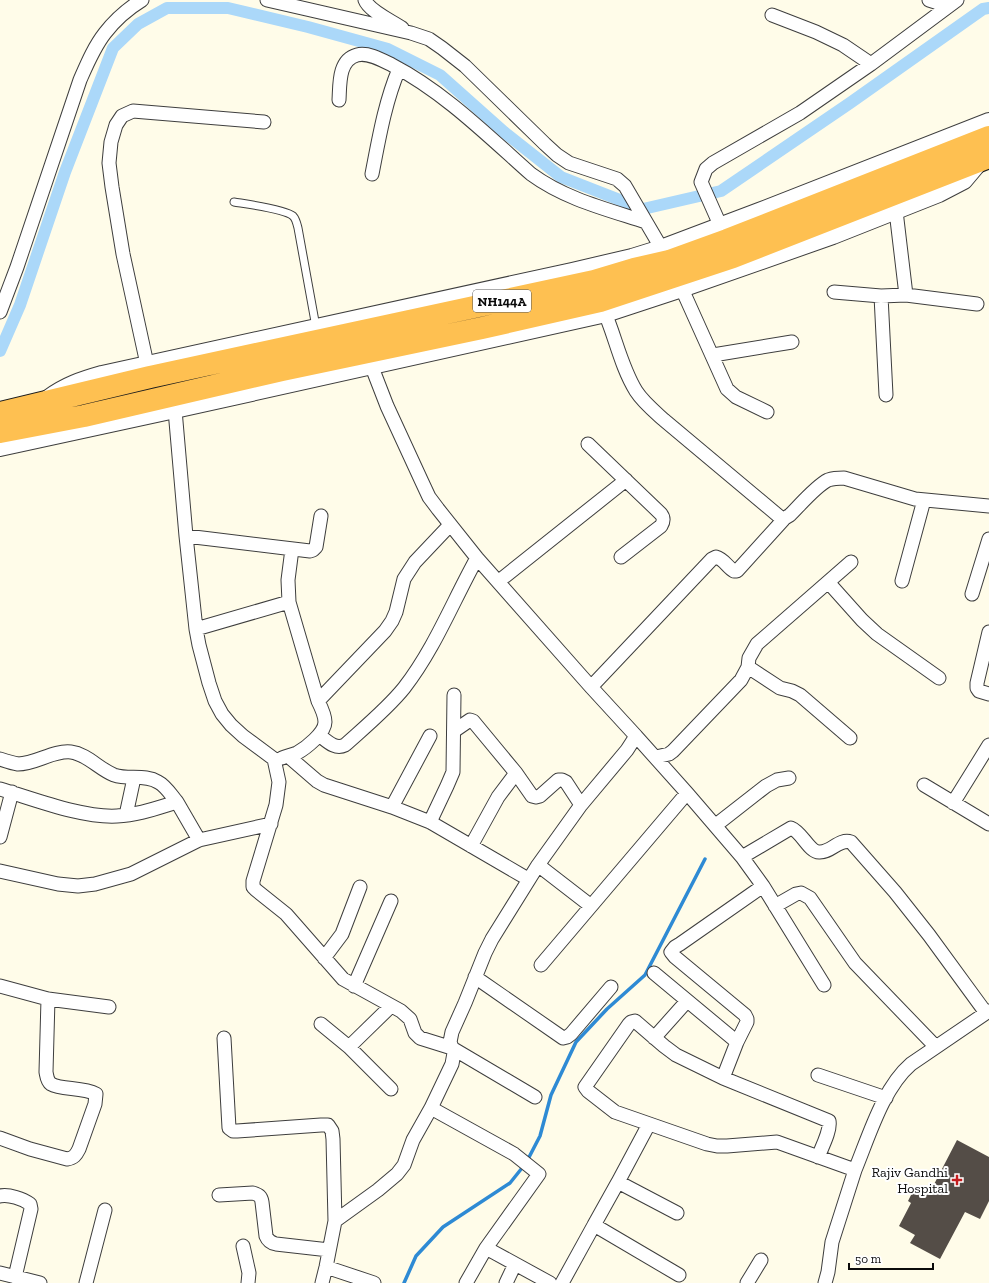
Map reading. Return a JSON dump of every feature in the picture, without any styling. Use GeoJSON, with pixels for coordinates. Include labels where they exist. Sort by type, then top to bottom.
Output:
{"type":"FeatureCollection","features":[{"type":"Feature","properties":{"kind":"highway","name":"NH144A"},"geometry":{"type":"LineString","coordinates":[[0,432],[84,416],[366,350],[482,328],[603,308],[672,268],[724,233],[989,137]]}},
{"type":"Feature","properties":{"kind":"highway","name":"NH144A"},"geometry":{"type":"LineString","coordinates":[[0,413],[150,377],[366,350],[634,269],[672,268],[733,257],[986,158]]}},
{"type":"Feature","properties":{"kind":"street"},"geometry":{"type":"LineString","coordinates":[[0,312],[17,267],[80,80],[93,52],[105,33],[133,6],[142,0]]}},
{"type":"Feature","properties":{"kind":"street"},"geometry":{"type":"LineString","coordinates":[[267,0],[411,33],[429,39],[464,66],[557,155],[569,163],[581,168],[617,179],[625,186],[672,268],[713,355],[727,389],[730,393],[746,403],[767,412]]}},
{"type":"Feature","properties":{"kind":"street"},"geometry":{"type":"LineString","coordinates":[[365,0],[366,4],[373,10],[411,33]]}},
{"type":"Feature","properties":{"kind":"street"},"geometry":{"type":"LineString","coordinates":[[929,0],[953,3]]}},
{"type":"Feature","properties":{"kind":"street"},"geometry":{"type":"LineString","coordinates":[[953,3],[871,64],[800,113],[712,163],[706,169],[701,182],[724,233],[989,121]]}},
{"type":"Feature","properties":{"kind":"street"},"geometry":{"type":"LineString","coordinates":[[772,15],[816,32],[842,45],[871,64]]}},
{"type":"Feature","properties":{"kind":"street"},"geometry":{"type":"LineString","coordinates":[[339,100],[341,72],[345,64],[357,55],[366,55],[380,59],[430,88],[542,182],[580,200],[643,217]]}},
{"type":"Feature","properties":{"kind":"street"},"geometry":{"type":"LineString","coordinates":[[372,174],[385,109],[399,69]]}},
{"type":"Feature","properties":{"kind":"street"},"geometry":{"type":"LineString","coordinates":[[148,364],[123,254],[112,187],[110,163],[111,142],[116,125],[122,116],[133,110],[264,122]]}},
{"type":"Feature","properties":{"kind":"street"},"geometry":{"type":"LineString","coordinates":[[42,403],[62,388],[80,380],[572,272],[632,257],[672,268],[833,236],[939,194],[964,181],[986,158]]}},
{"type":"Feature","properties":{"kind":"street"},"geometry":{"type":"LineString","coordinates":[[896,211],[906,295]]}},
{"type":"Feature","properties":{"kind":"street"},"geometry":{"type":"LineString","coordinates":[[834,292],[881,296],[906,295],[977,304]]}},
{"type":"Feature","properties":{"kind":"street"},"geometry":{"type":"LineString","coordinates":[[881,296],[886,395]]}},
{"type":"Feature","properties":{"kind":"street"},"geometry":{"type":"LineString","coordinates":[[603,308],[628,376],[636,392],[664,420],[777,515],[785,518]]}},
{"type":"Feature","properties":{"kind":"street"},"geometry":{"type":"LineString","coordinates":[[713,355],[792,342]]}},
{"type":"Feature","properties":{"kind":"street"},"geometry":{"type":"LineString","coordinates":[[0,448],[175,410],[366,350],[387,406],[429,497],[450,526],[477,558],[499,581],[591,687],[688,793],[742,857],[763,886],[824,985]]}},
{"type":"Feature","properties":{"kind":"street"},"geometry":{"type":"LineString","coordinates":[[175,410],[196,629],[209,683],[222,714],[243,736],[274,759],[279,782],[276,805],[253,881],[253,886],[286,914],[343,979],[408,1016],[415,1033],[420,1038],[452,1048],[535,1097]]}},
{"type":"Feature","properties":{"kind":"street"},"geometry":{"type":"LineString","coordinates":[[588,444],[661,514],[663,518],[661,526],[622,557]]}},
{"type":"Feature","properties":{"kind":"street"},"geometry":{"type":"LineString","coordinates":[[591,687],[712,560],[716,557],[719,558],[731,570],[737,571],[785,518],[827,481],[836,477],[844,478],[903,496],[924,500],[989,506]]}},
{"type":"Feature","properties":{"kind":"street"},"geometry":{"type":"LineString","coordinates":[[499,581],[626,480]]}},
{"type":"Feature","properties":{"kind":"street"},"geometry":{"type":"LineString","coordinates":[[902,580],[924,500]]}},
{"type":"Feature","properties":{"kind":"street"},"geometry":{"type":"LineString","coordinates":[[186,536],[310,551],[316,547],[321,516]]}},
{"type":"Feature","properties":{"kind":"street"},"geometry":{"type":"LineString","coordinates":[[318,701],[392,622],[396,612],[401,587],[406,575],[416,562],[450,526]]}},
{"type":"Feature","properties":{"kind":"street"},"geometry":{"type":"LineString","coordinates":[[972,594],[989,539]]}},
{"type":"Feature","properties":{"kind":"street"},"geometry":{"type":"LineString","coordinates":[[274,759],[297,753],[319,735],[325,723],[289,602],[288,580],[292,549]]}},
{"type":"Feature","properties":{"kind":"street"},"geometry":{"type":"LineString","coordinates":[[319,735],[337,747],[341,747],[345,745],[396,697],[433,645],[477,558]]}},
{"type":"Feature","properties":{"kind":"street"},"geometry":{"type":"LineString","coordinates":[[656,757],[669,754],[673,751],[741,680],[748,667],[749,658],[757,644],[851,562]]}},
{"type":"Feature","properties":{"kind":"street"},"geometry":{"type":"LineString","coordinates":[[828,582],[876,634],[939,678]]}},
{"type":"Feature","properties":{"kind":"street"},"geometry":{"type":"LineString","coordinates":[[196,629],[289,602]]}},
{"type":"Feature","properties":{"kind":"street"},"geometry":{"type":"LineString","coordinates":[[989,632],[977,688],[979,691],[989,694]]}},
{"type":"Feature","properties":{"kind":"street"},"geometry":{"type":"LineString","coordinates":[[748,667],[780,688],[800,695],[850,738]]}},
{"type":"Feature","properties":{"kind":"street"},"geometry":{"type":"LineString","coordinates":[[430,822],[453,772],[454,695]]}},
{"type":"Feature","properties":{"kind":"street"},"geometry":{"type":"LineString","coordinates":[[454,730],[470,720],[473,721],[516,773],[532,796],[536,798],[540,796],[558,780],[562,780],[566,782],[581,805]]}},
{"type":"Feature","properties":{"kind":"street"},"geometry":{"type":"LineString","coordinates":[[392,807],[430,736]]}},
{"type":"Feature","properties":{"kind":"street"},"geometry":{"type":"LineString","coordinates":[[335,1221],[378,1190],[400,1170],[406,1159],[412,1140],[431,1108],[454,1059],[450,1042],[452,1032],[489,946],[528,879],[581,805],[627,750],[636,736]]}},
{"type":"Feature","properties":{"kind":"street"},"geometry":{"type":"LineString","coordinates":[[953,803],[989,745]]}},
{"type":"Feature","properties":{"kind":"street"},"geometry":{"type":"LineString","coordinates":[[0,759],[10,763],[23,763],[53,754],[71,752],[86,758],[114,775],[134,778],[151,778],[162,784],[177,802],[199,840]]}},
{"type":"Feature","properties":{"kind":"street"},"geometry":{"type":"LineString","coordinates":[[288,756],[317,781],[430,822],[528,879]]}},
{"type":"Feature","properties":{"kind":"street"},"geometry":{"type":"LineString","coordinates":[[471,846],[498,797],[516,773]]}},
{"type":"Feature","properties":{"kind":"street"},"geometry":{"type":"LineString","coordinates":[[126,815],[134,778]]}},
{"type":"Feature","properties":{"kind":"street"},"geometry":{"type":"LineString","coordinates":[[720,830],[766,786],[778,780],[788,778]]}},
{"type":"Feature","properties":{"kind":"street"},"geometry":{"type":"LineString","coordinates":[[924,786],[989,824]]}},
{"type":"Feature","properties":{"kind":"street"},"geometry":{"type":"LineString","coordinates":[[0,837],[6,790],[66,809],[106,816],[143,812],[177,802]]}},
{"type":"Feature","properties":{"kind":"street"},"geometry":{"type":"LineString","coordinates":[[541,965],[688,793]]}},
{"type":"Feature","properties":{"kind":"street"},"geometry":{"type":"LineString","coordinates":[[0,871],[58,884],[78,886],[95,884],[131,874],[199,840],[271,824]]}},
{"type":"Feature","properties":{"kind":"street"},"geometry":{"type":"LineString","coordinates":[[742,857],[791,828],[799,833],[812,849],[817,852],[826,851],[843,841],[847,840],[851,842],[895,892],[987,1012],[911,1064],[895,1081],[872,1126],[855,1170],[832,1242],[825,1283]]}},
{"type":"Feature","properties":{"kind":"street"},"geometry":{"type":"LineString","coordinates":[[538,865],[591,906]]}},
{"type":"Feature","properties":{"kind":"street"},"geometry":{"type":"LineString","coordinates":[[723,1078],[747,1019],[745,1015],[671,952],[675,947],[763,886]]}},
{"type":"Feature","properties":{"kind":"street"},"geometry":{"type":"LineString","coordinates":[[324,958],[342,934],[360,887]]}},
{"type":"Feature","properties":{"kind":"street"},"geometry":{"type":"LineString","coordinates":[[775,906],[796,894],[801,893],[810,898],[855,963],[936,1047]]}},
{"type":"Feature","properties":{"kind":"street"},"geometry":{"type":"LineString","coordinates":[[354,986],[391,901]]}},
{"type":"Feature","properties":{"kind":"street"},"geometry":{"type":"LineString","coordinates":[[654,973],[737,1042]]}},
{"type":"Feature","properties":{"kind":"street"},"geometry":{"type":"LineString","coordinates":[[476,977],[563,1038],[568,1037],[571,1034],[611,987]]}},
{"type":"Feature","properties":{"kind":"street"},"geometry":{"type":"LineString","coordinates":[[0,986],[48,999],[109,1007]]}},
{"type":"Feature","properties":{"kind":"street"},"geometry":{"type":"LineString","coordinates":[[0,1138],[30,1149],[67,1159],[73,1158],[77,1154],[95,1104],[96,1094],[90,1091],[58,1086],[52,1084],[48,1079],[46,1072],[48,999]]}},
{"type":"Feature","properties":{"kind":"street"},"geometry":{"type":"LineString","coordinates":[[654,1038],[687,1001]]}},
{"type":"Feature","properties":{"kind":"street"},"geometry":{"type":"LineString","coordinates":[[349,1046],[391,1006]]}},
{"type":"Feature","properties":{"kind":"street"},"geometry":{"type":"LineString","coordinates":[[818,1157],[829,1130],[829,1121],[723,1078],[676,1054],[654,1038],[635,1021],[631,1022],[585,1088],[588,1092],[615,1112],[707,1144],[727,1146],[777,1142],[818,1157],[855,1170]]}},
{"type":"Feature","properties":{"kind":"street"},"geometry":{"type":"LineString","coordinates":[[321,1024],[349,1046],[391,1089]]}},
{"type":"Feature","properties":{"kind":"street"},"geometry":{"type":"LineString","coordinates":[[224,1038],[229,1128],[233,1131],[237,1131],[328,1125],[332,1131],[335,1221],[322,1283]]}},
{"type":"Feature","properties":{"kind":"street"},"geometry":{"type":"LineString","coordinates":[[818,1075],[886,1098]]}},
{"type":"Feature","properties":{"kind":"street"},"geometry":{"type":"LineString","coordinates":[[431,1108],[525,1163],[539,1174],[486,1248],[466,1283]]}},
{"type":"Feature","properties":{"kind":"street"},"geometry":{"type":"LineString","coordinates":[[562,1283],[649,1124]]}},
{"type":"Feature","properties":{"kind":"street"},"geometry":{"type":"LineString","coordinates":[[618,1182],[677,1213]]}},
{"type":"Feature","properties":{"kind":"street"},"geometry":{"type":"LineString","coordinates":[[219,1195],[258,1194],[262,1202],[266,1236],[272,1243],[329,1250]]}},
{"type":"Feature","properties":{"kind":"street"},"geometry":{"type":"LineString","coordinates":[[0,1196],[8,1196],[30,1204],[31,1209],[22,1280]]}},
{"type":"Feature","properties":{"kind":"street"},"geometry":{"type":"LineString","coordinates":[[86,1283],[105,1210]]}},
{"type":"Feature","properties":{"kind":"street"},"geometry":{"type":"LineString","coordinates":[[594,1225],[679,1275]]}},
{"type":"Feature","properties":{"kind":"street"},"geometry":{"type":"LineString","coordinates":[[243,1246],[249,1273],[248,1283]]}},
{"type":"Feature","properties":{"kind":"street"},"geometry":{"type":"LineString","coordinates":[[486,1248],[550,1283]]}},
{"type":"Feature","properties":{"kind":"street"},"geometry":{"type":"LineString","coordinates":[[747,1283],[761,1260]]}},
{"type":"Feature","properties":{"kind":"street"},"geometry":{"type":"LineString","coordinates":[[506,1283],[515,1264]]}},
{"type":"Feature","properties":{"kind":"street"},"geometry":{"type":"LineString","coordinates":[[326,1267],[374,1283]]}},
{"type":"Feature","properties":{"kind":"street"},"geometry":{"type":"LineString","coordinates":[[0,1273],[22,1280],[40,1283]]}},
{"type":"Feature","properties":{"kind":"lane"},"geometry":{"type":"LineString","coordinates":[[234,202],[280,211],[295,218],[316,327]]}},
{"type":"Feature","properties":{"kind":"building"},"geometry":{"type":"Polygon","coordinates":[[[957,1140],[989,1157],[989,1201],[980,1219],[965,1212],[940,1259],[910,1243],[915,1235],[899,1226],[911,1203],[908,1201],[915,1187],[929,1194],[957,1140]]]}},
{"type":"Feature","properties":{"kind":"waterway"},"geometry":{"type":"LineString","coordinates":[[0,351],[20,305],[65,172],[113,48],[138,24],[167,8],[228,8],[308,27],[388,49],[440,75],[504,132],[561,177],[643,209],[721,191],[850,103],[983,9],[989,8]]}},
{"type":"Feature","properties":{"kind":"waterway"},"geometry":{"type":"LineString","coordinates":[[404,1283],[416,1256],[443,1227],[510,1183],[526,1163],[540,1136],[551,1095],[576,1042],[607,1009],[645,975],[705,859]]}},
{"type":"Feature","properties":{"kind":"place","name":"Rajiv Gandhi Hospital"},"geometry":{"type":"Point","coordinates":[957,1180]}}]}
